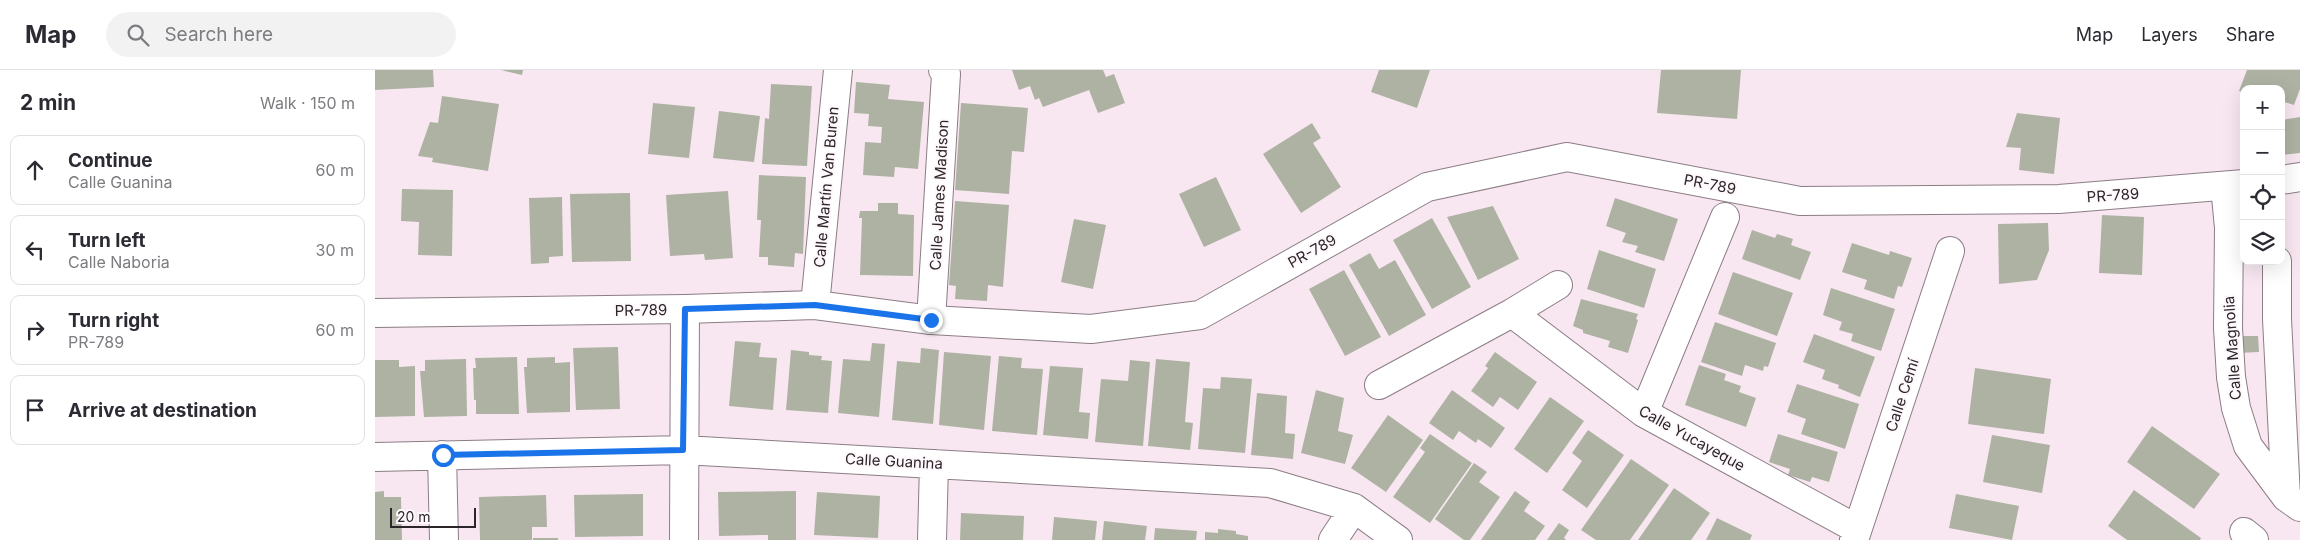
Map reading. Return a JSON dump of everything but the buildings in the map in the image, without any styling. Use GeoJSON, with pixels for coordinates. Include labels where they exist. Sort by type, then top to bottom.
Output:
{"type":"FeatureCollection","features":[{"type":"Feature","properties":{"kind":"street","name":"Calle Martín Van Buren"},"geometry":{"type":"LineString","coordinates":[[815,305],[837,70]]}},
{"type":"Feature","properties":{"kind":"street","name":"Calle James Madison"},"geometry":{"type":"LineString","coordinates":[[931,320],[946,74],[943,70]]}},
{"type":"Feature","properties":{"kind":"street","name":"PR-789"},"geometry":{"type":"LineString","coordinates":[[375,313],[685,309],[815,305],[931,320],[1091,329],[1199,315],[1427,187],[1567,157],[1800,201],[2059,199],[2234,185]]}},
{"type":"Feature","properties":{"kind":"street"},"geometry":{"type":"LineString","coordinates":[[2285,180],[2300,178]]}},
{"type":"Feature","properties":{"kind":"street","name":"Calle Magnolia"},"geometry":{"type":"LineString","coordinates":[[2234,185],[2229,228],[2228,328],[2231,377],[2236,408],[2248,446],[2293,502]]}},
{"type":"Feature","properties":{"kind":"street"},"geometry":{"type":"LineString","coordinates":[[1644,413],[1725,217]]}},
{"type":"Feature","properties":{"kind":"street","name":"Calle Cemí"},"geometry":{"type":"LineString","coordinates":[[1856,535],[1949,251]]}},
{"type":"Feature","properties":{"kind":"street","name":"Calle Magnolia"},"geometry":{"type":"LineString","coordinates":[[2277,265],[2278,348],[2293,502]]}},
{"type":"Feature","properties":{"kind":"street"},"geometry":{"type":"LineString","coordinates":[[1379,385],[1512,313],[1558,285]]}},
{"type":"Feature","properties":{"kind":"street"},"geometry":{"type":"LineString","coordinates":[[683,540],[685,309]]}},
{"type":"Feature","properties":{"kind":"street","name":"Calle Yucayeque"},"geometry":{"type":"LineString","coordinates":[[1512,313],[1644,413],[1856,535]]}},
{"type":"Feature","properties":{"kind":"street","name":"Calle Guanina"},"geometry":{"type":"LineString","coordinates":[[375,457],[683,450],[1271,483],[1354,508],[1398,540]]}},
{"type":"Feature","properties":{"kind":"street"},"geometry":{"type":"LineString","coordinates":[[443,455],[444,540]]}},
{"type":"Feature","properties":{"kind":"street"},"geometry":{"type":"LineString","coordinates":[[932,540],[934,464]]}},
{"type":"Feature","properties":{"kind":"street"},"geometry":{"type":"LineString","coordinates":[[1333,540],[1354,508]]}},
{"type":"Feature","properties":{"kind":"route"},"geometry":{"type":"LineString","coordinates":[[443,455],[683,450],[685,309],[815,305],[931,320]]}}]}
